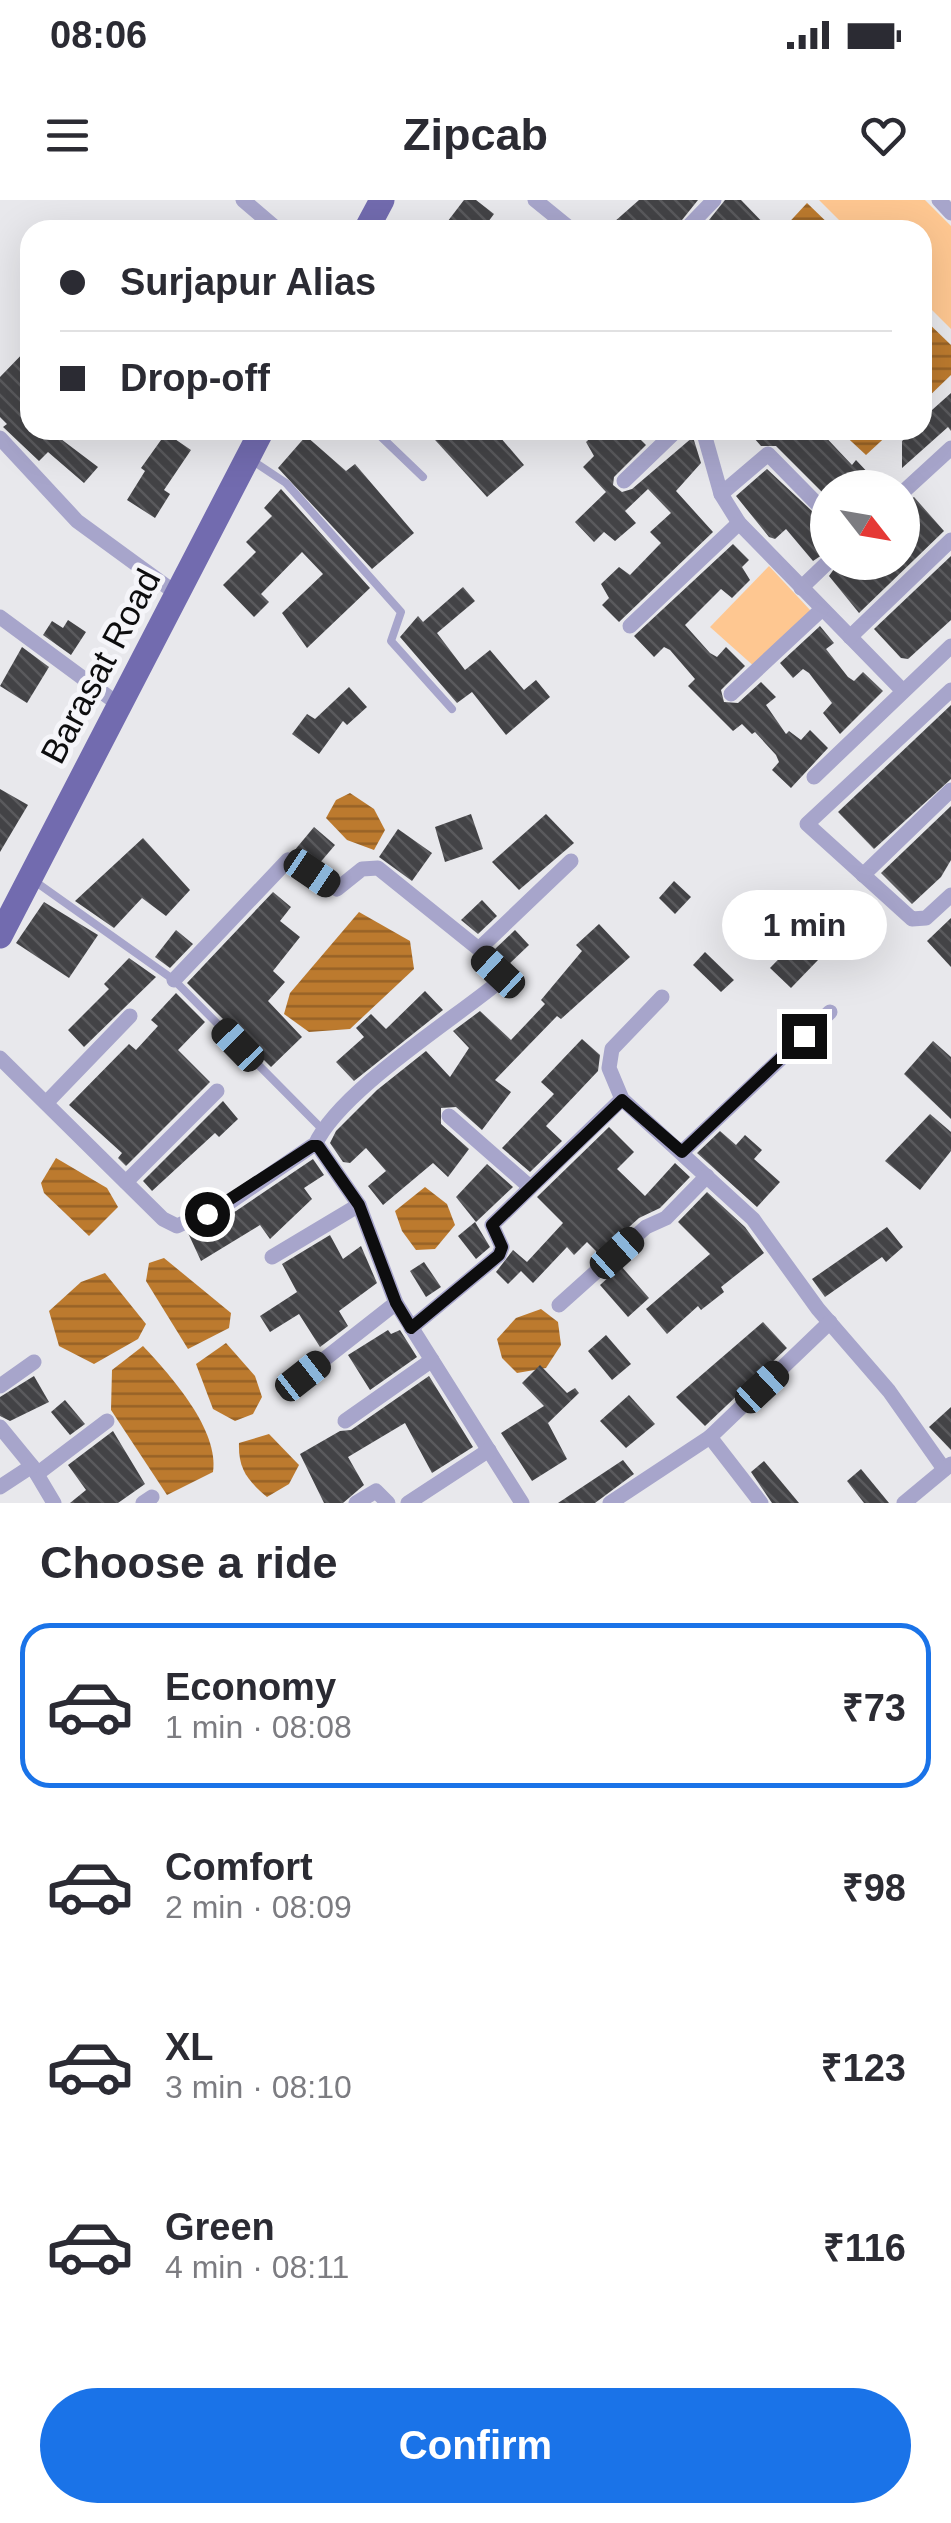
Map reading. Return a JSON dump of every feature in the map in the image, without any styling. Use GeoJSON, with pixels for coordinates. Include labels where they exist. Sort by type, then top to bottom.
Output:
{"type":"FeatureCollection","features":[{"type":"Feature","properties":{"kind":"main road","name":"Barasat Road"},"geometry":{"type":"LineString","coordinates":[[0,936],[257,440]]}},
{"type":"Feature","properties":{"kind":"street"},"geometry":{"type":"LineString","coordinates":[[244,200],[267,220]]}},
{"type":"Feature","properties":{"kind":"street"},"geometry":{"type":"LineString","coordinates":[[535,200],[555,220]]}},
{"type":"Feature","properties":{"kind":"street"},"geometry":{"type":"LineString","coordinates":[[695,220],[714,200]]}},
{"type":"Feature","properties":{"kind":"street"},"geometry":{"type":"LineString","coordinates":[[939,200],[951,213]]}},
{"type":"Feature","properties":{"kind":"street"},"geometry":{"type":"LineString","coordinates":[[0,438],[77,521],[178,594]]}},
{"type":"Feature","properties":{"kind":"street"},"geometry":{"type":"LineString","coordinates":[[624,481],[667,440]]}},
{"type":"Feature","properties":{"kind":"street"},"geometry":{"type":"LineString","coordinates":[[707,440],[721,494],[740,523],[903,691]]}},
{"type":"Feature","properties":{"kind":"street"},"geometry":{"type":"LineString","coordinates":[[920,476],[951,448]]}},
{"type":"Feature","properties":{"kind":"street"},"geometry":{"type":"LineString","coordinates":[[721,494],[768,454],[810,497]]}},
{"type":"Feature","properties":{"kind":"street"},"geometry":{"type":"LineString","coordinates":[[630,626],[740,523]]}},
{"type":"Feature","properties":{"kind":"street"},"geometry":{"type":"LineString","coordinates":[[850,637],[951,540]]}},
{"type":"Feature","properties":{"kind":"street"},"geometry":{"type":"LineString","coordinates":[[801,588],[810,579]]}},
{"type":"Feature","properties":{"kind":"street"},"geometry":{"type":"LineString","coordinates":[[731,694],[821,610]]}},
{"type":"Feature","properties":{"kind":"street"},"geometry":{"type":"LineString","coordinates":[[0,617],[118,704]]}},
{"type":"Feature","properties":{"kind":"street"},"geometry":{"type":"LineString","coordinates":[[814,777],[951,646]]}},
{"type":"Feature","properties":{"kind":"street"},"geometry":{"type":"LineString","coordinates":[[951,690],[807,824],[919,921],[951,895]]}},
{"type":"Feature","properties":{"kind":"street"},"geometry":{"type":"LineString","coordinates":[[863,874],[951,790]]}},
{"type":"Feature","properties":{"kind":"street"},"geometry":{"type":"LineString","coordinates":[[0,1058],[169,1224],[184,1226],[256,1186],[315,1145],[322,1129],[395,1062],[496,985],[498,972],[480,950],[378,868],[362,869],[337,889],[288,860],[174,980]]}},
{"type":"Feature","properties":{"kind":"street"},"geometry":{"type":"LineString","coordinates":[[480,950],[570,861]]}},
{"type":"Feature","properties":{"kind":"street"},"geometry":{"type":"LineString","coordinates":[[662,997],[612,1049],[609,1068],[622,1100],[753,1220],[830,1322],[948,1466],[904,1503]]}},
{"type":"Feature","properties":{"kind":"street"},"geometry":{"type":"LineString","coordinates":[[682,1152],[830,1012]]}},
{"type":"Feature","properties":{"kind":"street"},"geometry":{"type":"LineString","coordinates":[[47,1102],[130,1016]]}},
{"type":"Feature","properties":{"kind":"street"},"geometry":{"type":"LineString","coordinates":[[126,1182],[217,1091]]}},
{"type":"Feature","properties":{"kind":"street"},"geometry":{"type":"LineString","coordinates":[[411,1328],[502,1251],[492,1225],[622,1100]]}},
{"type":"Feature","properties":{"kind":"street"},"geometry":{"type":"LineString","coordinates":[[450,1116],[530,1187]]}},
{"type":"Feature","properties":{"kind":"street"},"geometry":{"type":"LineString","coordinates":[[315,1145],[359,1205],[396,1303],[522,1503]]}},
{"type":"Feature","properties":{"kind":"street"},"geometry":{"type":"LineString","coordinates":[[559,1306],[646,1227],[666,1218],[707,1176]]}},
{"type":"Feature","properties":{"kind":"street"},"geometry":{"type":"LineString","coordinates":[[272,1257],[359,1205]]}},
{"type":"Feature","properties":{"kind":"street"},"geometry":{"type":"LineString","coordinates":[[303,1376],[396,1303]]}},
{"type":"Feature","properties":{"kind":"street"},"geometry":{"type":"LineString","coordinates":[[610,1503],[710,1436],[830,1322]]}},
{"type":"Feature","properties":{"kind":"street"},"geometry":{"type":"LineString","coordinates":[[345,1421],[432,1360]]}},
{"type":"Feature","properties":{"kind":"street"},"geometry":{"type":"LineString","coordinates":[[0,1386],[34,1362]]}},
{"type":"Feature","properties":{"kind":"street"},"geometry":{"type":"LineString","coordinates":[[0,1487],[35,1470],[108,1421]]}},
{"type":"Feature","properties":{"kind":"street"},"geometry":{"type":"LineString","coordinates":[[0,1427],[35,1470],[54,1503]]}},
{"type":"Feature","properties":{"kind":"street"},"geometry":{"type":"LineString","coordinates":[[710,1436],[761,1503]]}},
{"type":"Feature","properties":{"kind":"street"},"geometry":{"type":"LineString","coordinates":[[408,1503],[489,1450]]}},
{"type":"Feature","properties":{"kind":"street"},"geometry":{"type":"LineString","coordinates":[[356,1503],[376,1491],[388,1503]]}},
{"type":"Feature","properties":{"kind":"lane"},"geometry":{"type":"LineString","coordinates":[[384,440],[423,477]]}},
{"type":"Feature","properties":{"kind":"lane"},"geometry":{"type":"LineString","coordinates":[[248,458],[286,483],[401,612],[391,641],[452,709]]}},
{"type":"Feature","properties":{"kind":"lane"},"geometry":{"type":"LineString","coordinates":[[30,877],[174,980],[322,1129]]}},
{"type":"Feature","properties":{"kind":"shaded area"},"geometry":{"type":"Polygon","coordinates":[[[819,200],[925,200],[951,226],[951,329],[932,310],[932,220],[839,220],[819,200]]]}},
{"type":"Feature","properties":{"kind":"shaded area"},"geometry":{"type":"Polygon","coordinates":[[[807,203],[825,220],[791,220],[807,203]]]}},
{"type":"Feature","properties":{"kind":"shaded area"},"geometry":{"type":"Polygon","coordinates":[[[932,327],[951,345],[951,375],[932,393],[932,327]]]}},
{"type":"Feature","properties":{"kind":"shaded area"},"geometry":{"type":"Polygon","coordinates":[[[850,440],[882,440],[866,455],[850,440]]]}},
{"type":"Feature","properties":{"kind":"shaded area"},"geometry":{"type":"Polygon","coordinates":[[[769,566],[811,611],[756,668],[710,627],[769,566]]]}},
{"type":"Feature","properties":{"kind":"shaded area"},"geometry":{"type":"Polygon","coordinates":[[[350,793],[374,809],[385,830],[374,850],[347,840],[326,818],[336,800],[350,793]]]}},
{"type":"Feature","properties":{"kind":"shaded area"},"geometry":{"type":"Polygon","coordinates":[[[359,912],[410,941],[414,969],[350,1029],[309,1032],[284,1014],[290,993],[359,912]]]}},
{"type":"Feature","properties":{"kind":"shaded area"},"geometry":{"type":"Polygon","coordinates":[[[56,1158],[107,1188],[118,1207],[89,1236],[44,1193],[41,1183],[56,1158]]]}},
{"type":"Feature","properties":{"kind":"shaded area"},"geometry":{"type":"Polygon","coordinates":[[[425,1187],[447,1204],[455,1225],[435,1249],[416,1250],[402,1231],[395,1211],[425,1187]]]}},
{"type":"Feature","properties":{"kind":"shaded area"},"geometry":{"type":"Polygon","coordinates":[[[164,1258],[231,1313],[229,1328],[188,1349],[146,1281],[149,1263],[164,1258]]]}},
{"type":"Feature","properties":{"kind":"shaded area"},"geometry":{"type":"Polygon","coordinates":[[[105,1273],[146,1324],[138,1339],[94,1364],[59,1346],[49,1311],[81,1282],[105,1273]]]}},
{"type":"Feature","properties":{"kind":"shaded area"},"geometry":{"type":"Polygon","coordinates":[[[541,1309],[558,1322],[561,1345],[546,1368],[517,1373],[502,1358],[497,1339],[516,1318],[541,1309]]]}},
{"type":"Feature","properties":{"kind":"shaded area"},"geometry":{"type":"Polygon","coordinates":[[[226,1343],[255,1376],[262,1397],[253,1414],[235,1421],[213,1409],[196,1364],[226,1343]]]}},
{"type":"Feature","properties":{"kind":"shaded area"},"geometry":{"type":"Polygon","coordinates":[[[143,1346],[191,1405],[209,1439],[213,1456],[213,1472],[167,1495],[111,1410],[112,1370],[143,1346]]]}},
{"type":"Feature","properties":{"kind":"shaded area"},"geometry":{"type":"Polygon","coordinates":[[[269,1434],[299,1465],[289,1484],[267,1497],[246,1474],[239,1443],[269,1434]]]}},
{"type":"Feature","properties":{"kind":"building"},"geometry":{"type":"Polygon","coordinates":[[[464,200],[476,200],[494,214],[490,220],[449,220],[464,200]]]}},
{"type":"Feature","properties":{"kind":"building"},"geometry":{"type":"Polygon","coordinates":[[[639,200],[698,200],[682,220],[616,220],[639,200]]]}},
{"type":"Feature","properties":{"kind":"building"},"geometry":{"type":"Polygon","coordinates":[[[725,200],[741,200],[760,220],[709,220],[725,200]]]}},
{"type":"Feature","properties":{"kind":"building"},"geometry":{"type":"Polygon","coordinates":[[[20,356],[20,440],[62,440],[98,467],[84,483],[48,452],[39,461],[3,427],[7,424],[0,417],[0,377],[20,356]]]}},
{"type":"Feature","properties":{"kind":"building"},"geometry":{"type":"Polygon","coordinates":[[[951,393],[951,431],[948,427],[902,468],[902,441],[932,440],[932,410],[951,393]]]}},
{"type":"Feature","properties":{"kind":"building"},"geometry":{"type":"Polygon","coordinates":[[[161,440],[176,440],[191,450],[164,490],[170,494],[155,518],[127,500],[145,471],[141,468],[161,440]]]}},
{"type":"Feature","properties":{"kind":"building"},"geometry":{"type":"Polygon","coordinates":[[[302,440],[311,440],[346,471],[355,464],[414,533],[372,569],[278,468],[302,440]]]}},
{"type":"Feature","properties":{"kind":"building"},"geometry":{"type":"Polygon","coordinates":[[[435,440],[503,440],[524,465],[487,497],[435,440]]]}},
{"type":"Feature","properties":{"kind":"building"},"geometry":{"type":"Polygon","coordinates":[[[641,440],[646,445],[614,477],[613,485],[622,492],[632,489],[689,440],[694,440],[701,463],[676,491],[713,532],[619,622],[602,605],[609,598],[601,584],[619,567],[630,575],[661,543],[650,532],[671,513],[648,489],[625,511],[636,523],[615,541],[604,532],[594,542],[575,522],[606,492],[583,467],[594,456],[586,442],[641,440]]]}},
{"type":"Feature","properties":{"kind":"building"},"geometry":{"type":"Polygon","coordinates":[[[756,440],[828,440],[852,465],[856,460],[865,470],[810,470],[810,480],[776,446],[761,446],[756,440]]]}},
{"type":"Feature","properties":{"kind":"building"},"geometry":{"type":"Polygon","coordinates":[[[767,469],[810,509],[810,557],[786,529],[775,539],[769,537],[736,496],[767,469]]]}},
{"type":"Feature","properties":{"kind":"building"},"geometry":{"type":"Polygon","coordinates":[[[281,489],[370,588],[307,648],[282,613],[323,574],[302,552],[261,594],[269,602],[254,617],[223,585],[256,552],[246,542],[272,516],[264,508],[281,489]]]}},
{"type":"Feature","properties":{"kind":"building"},"geometry":{"type":"Polygon","coordinates":[[[920,504],[944,531],[920,554],[920,504]]]}},
{"type":"Feature","properties":{"kind":"building"},"geometry":{"type":"Polygon","coordinates":[[[733,544],[749,560],[742,567],[750,580],[732,598],[721,589],[685,625],[710,653],[717,657],[726,647],[745,666],[721,690],[724,702],[738,703],[761,682],[776,697],[766,705],[786,734],[789,731],[801,740],[810,730],[828,748],[791,788],[772,770],[779,762],[776,755],[755,732],[752,734],[742,724],[733,731],[688,686],[695,679],[670,650],[664,647],[654,657],[634,636],[733,544]]]}},
{"type":"Feature","properties":{"kind":"building"},"geometry":{"type":"Polygon","coordinates":[[[951,556],[951,620],[908,659],[901,658],[874,629],[951,556]]]}},
{"type":"Feature","properties":{"kind":"building"},"geometry":{"type":"Polygon","coordinates":[[[832,580],[893,580],[859,613],[832,580]]]}},
{"type":"Feature","properties":{"kind":"building"},"geometry":{"type":"Polygon","coordinates":[[[463,587],[475,601],[437,633],[465,670],[490,650],[524,690],[536,680],[550,697],[506,735],[472,692],[457,703],[400,637],[418,616],[423,622],[463,587]]]}},
{"type":"Feature","properties":{"kind":"building"},"geometry":{"type":"Polygon","coordinates":[[[68,620],[86,632],[71,655],[43,635],[52,621],[63,628],[68,620]]]}},
{"type":"Feature","properties":{"kind":"building"},"geometry":{"type":"Polygon","coordinates":[[[820,626],[834,643],[826,649],[848,677],[854,681],[863,672],[883,691],[840,734],[823,713],[832,703],[809,673],[803,669],[793,678],[780,663],[820,626]]]}},
{"type":"Feature","properties":{"kind":"building"},"geometry":{"type":"Polygon","coordinates":[[[22,647],[49,667],[27,703],[0,686],[22,647]]]}},
{"type":"Feature","properties":{"kind":"building"},"geometry":{"type":"Polygon","coordinates":[[[349,687],[367,707],[347,725],[343,721],[319,754],[292,734],[307,714],[315,719],[349,687]]]}},
{"type":"Feature","properties":{"kind":"building"},"geometry":{"type":"Polygon","coordinates":[[[951,705],[951,779],[874,849],[838,812],[951,705]]]}},
{"type":"Feature","properties":{"kind":"building"},"geometry":{"type":"Polygon","coordinates":[[[0,789],[28,805],[0,852],[0,789]]]}},
{"type":"Feature","properties":{"kind":"building"},"geometry":{"type":"Polygon","coordinates":[[[951,806],[951,860],[941,877],[912,904],[881,873],[951,806]]]}},
{"type":"Feature","properties":{"kind":"building"},"geometry":{"type":"Polygon","coordinates":[[[471,814],[483,849],[445,862],[435,827],[471,814]]]}},
{"type":"Feature","properties":{"kind":"building"},"geometry":{"type":"Polygon","coordinates":[[[546,814],[574,843],[519,890],[492,862],[546,814]]]}},
{"type":"Feature","properties":{"kind":"building"},"geometry":{"type":"Polygon","coordinates":[[[314,827],[335,845],[318,865],[294,851],[314,827]]]}},
{"type":"Feature","properties":{"kind":"building"},"geometry":{"type":"Polygon","coordinates":[[[398,829],[432,853],[412,881],[379,857],[398,829]]]}},
{"type":"Feature","properties":{"kind":"building"},"geometry":{"type":"Polygon","coordinates":[[[143,838],[190,890],[166,916],[142,898],[114,928],[75,901],[143,838]]]}},
{"type":"Feature","properties":{"kind":"building"},"geometry":{"type":"Polygon","coordinates":[[[674,881],[691,897],[675,914],[659,898],[674,881]]]}},
{"type":"Feature","properties":{"kind":"building"},"geometry":{"type":"Polygon","coordinates":[[[273,892],[291,907],[280,921],[300,937],[273,971],[285,982],[268,1001],[302,1037],[271,1067],[187,983],[273,892]]]}},
{"type":"Feature","properties":{"kind":"building"},"geometry":{"type":"Polygon","coordinates":[[[482,900],[497,916],[478,934],[461,920],[482,900]]]}},
{"type":"Feature","properties":{"kind":"building"},"geometry":{"type":"Polygon","coordinates":[[[44,902],[98,935],[69,978],[16,943],[44,902]]]}},
{"type":"Feature","properties":{"kind":"building"},"geometry":{"type":"Polygon","coordinates":[[[951,918],[951,967],[927,941],[951,918]]]}},
{"type":"Feature","properties":{"kind":"building"},"geometry":{"type":"Polygon","coordinates":[[[599,924],[630,957],[561,1019],[557,1016],[495,1080],[511,1092],[482,1130],[456,1107],[441,1108],[441,1124],[469,1149],[448,1177],[433,1163],[383,1205],[368,1186],[386,1171],[366,1148],[350,1163],[343,1162],[330,1143],[336,1131],[377,1090],[426,1051],[450,1077],[469,1048],[453,1031],[480,1011],[511,1040],[545,1004],[541,1000],[582,951],[576,945],[599,924]]]}},
{"type":"Feature","properties":{"kind":"building"},"geometry":{"type":"Polygon","coordinates":[[[176,930],[193,944],[170,968],[155,957],[176,930]]]}},
{"type":"Feature","properties":{"kind":"building"},"geometry":{"type":"Polygon","coordinates":[[[515,930],[529,945],[508,965],[494,950],[515,930]]]}},
{"type":"Feature","properties":{"kind":"building"},"geometry":{"type":"Polygon","coordinates":[[[798,939],[819,959],[791,988],[770,968],[798,939]]]}},
{"type":"Feature","properties":{"kind":"building"},"geometry":{"type":"Polygon","coordinates":[[[705,952],[734,980],[721,992],[693,965],[705,952]]]}},
{"type":"Feature","properties":{"kind":"building"},"geometry":{"type":"Polygon","coordinates":[[[129,958],[156,977],[84,1047],[68,1030],[109,989],[104,984],[129,958]]]}},
{"type":"Feature","properties":{"kind":"building"},"geometry":{"type":"Polygon","coordinates":[[[425,991],[443,1010],[354,1081],[336,1062],[364,1037],[356,1028],[371,1014],[386,1029],[425,991]]]}},
{"type":"Feature","properties":{"kind":"building"},"geometry":{"type":"Polygon","coordinates":[[[176,993],[205,1022],[178,1050],[210,1082],[126,1166],[118,1158],[122,1153],[69,1105],[129,1044],[136,1050],[158,1026],[151,1020],[176,993]]]}},
{"type":"Feature","properties":{"kind":"building"},"geometry":{"type":"Polygon","coordinates":[[[582,1039],[600,1055],[598,1071],[546,1126],[562,1141],[530,1172],[502,1148],[554,1094],[541,1082],[582,1039]]]}},
{"type":"Feature","properties":{"kind":"building"},"geometry":{"type":"Polygon","coordinates":[[[933,1041],[951,1057],[951,1119],[904,1074],[933,1041]]]}},
{"type":"Feature","properties":{"kind":"building"},"geometry":{"type":"Polygon","coordinates":[[[223,1101],[238,1119],[219,1137],[215,1133],[152,1191],[143,1181],[223,1101]]]}},
{"type":"Feature","properties":{"kind":"building"},"geometry":{"type":"Polygon","coordinates":[[[930,1114],[951,1132],[951,1151],[920,1190],[885,1161],[930,1114]]]}},
{"type":"Feature","properties":{"kind":"building"},"geometry":{"type":"Polygon","coordinates":[[[609,1127],[634,1152],[617,1169],[645,1196],[675,1163],[690,1177],[660,1208],[639,1218],[599,1254],[587,1242],[574,1255],[567,1247],[533,1283],[521,1271],[508,1284],[496,1272],[513,1250],[527,1262],[563,1223],[537,1197],[609,1127]]]}},
{"type":"Feature","properties":{"kind":"building"},"geometry":{"type":"Polygon","coordinates":[[[720,1131],[736,1145],[745,1135],[762,1150],[754,1159],[780,1182],[757,1207],[697,1153],[720,1131]]]}},
{"type":"Feature","properties":{"kind":"building"},"geometry":{"type":"Polygon","coordinates":[[[313,1159],[324,1175],[304,1188],[312,1199],[270,1239],[260,1225],[201,1261],[188,1233],[236,1211],[313,1159]]]}},
{"type":"Feature","properties":{"kind":"building"},"geometry":{"type":"Polygon","coordinates":[[[487,1164],[513,1187],[476,1222],[456,1197],[487,1164]]]}},
{"type":"Feature","properties":{"kind":"building"},"geometry":{"type":"Polygon","coordinates":[[[707,1192],[745,1227],[764,1253],[721,1287],[724,1292],[701,1310],[698,1306],[667,1334],[646,1309],[710,1254],[678,1222],[707,1192]]]}},
{"type":"Feature","properties":{"kind":"building"},"geometry":{"type":"Polygon","coordinates":[[[475,1222],[490,1247],[476,1259],[458,1236],[475,1222]]]}},
{"type":"Feature","properties":{"kind":"building"},"geometry":{"type":"Polygon","coordinates":[[[887,1227],[903,1247],[886,1262],[882,1257],[825,1297],[812,1279],[887,1227]]]}},
{"type":"Feature","properties":{"kind":"building"},"geometry":{"type":"Polygon","coordinates":[[[330,1235],[343,1259],[361,1246],[377,1283],[339,1311],[348,1326],[320,1347],[299,1314],[270,1332],[260,1316],[297,1292],[282,1264],[330,1235]]]}},
{"type":"Feature","properties":{"kind":"building"},"geometry":{"type":"Polygon","coordinates":[[[424,1262],[441,1287],[426,1297],[410,1271],[424,1262]]]}},
{"type":"Feature","properties":{"kind":"building"},"geometry":{"type":"Polygon","coordinates":[[[621,1266],[649,1298],[628,1317],[600,1285],[621,1266]]]}},
{"type":"Feature","properties":{"kind":"building"},"geometry":{"type":"Polygon","coordinates":[[[763,1322],[787,1348],[705,1426],[676,1397],[763,1322]]]}},
{"type":"Feature","properties":{"kind":"building"},"geometry":{"type":"Polygon","coordinates":[[[388,1330],[391,1334],[400,1330],[417,1357],[370,1390],[348,1355],[388,1330]]]}},
{"type":"Feature","properties":{"kind":"building"},"geometry":{"type":"Polygon","coordinates":[[[606,1335],[631,1364],[612,1380],[588,1351],[606,1335]]]}},
{"type":"Feature","properties":{"kind":"building"},"geometry":{"type":"Polygon","coordinates":[[[540,1365],[567,1393],[575,1388],[579,1393],[548,1423],[567,1459],[532,1481],[501,1433],[544,1406],[522,1383],[540,1365]]]}},
{"type":"Feature","properties":{"kind":"building"},"geometry":{"type":"Polygon","coordinates":[[[34,1376],[49,1402],[10,1421],[0,1416],[0,1397],[34,1376]]]}},
{"type":"Feature","properties":{"kind":"building"},"geometry":{"type":"Polygon","coordinates":[[[429,1376],[473,1447],[432,1473],[405,1423],[348,1457],[364,1485],[343,1503],[324,1503],[300,1454],[340,1431],[351,1430],[429,1376]]]}},
{"type":"Feature","properties":{"kind":"building"},"geometry":{"type":"Polygon","coordinates":[[[629,1395],[655,1424],[626,1448],[600,1421],[629,1395]]]}},
{"type":"Feature","properties":{"kind":"building"},"geometry":{"type":"Polygon","coordinates":[[[65,1400],[85,1424],[70,1435],[51,1412],[65,1400]]]}},
{"type":"Feature","properties":{"kind":"building"},"geometry":{"type":"Polygon","coordinates":[[[951,1407],[951,1450],[929,1427],[951,1407]]]}},
{"type":"Feature","properties":{"kind":"building"},"geometry":{"type":"Polygon","coordinates":[[[113,1431],[145,1484],[118,1503],[70,1503],[86,1490],[68,1465],[113,1431]]]}},
{"type":"Feature","properties":{"kind":"building"},"geometry":{"type":"Polygon","coordinates":[[[623,1460],[634,1474],[595,1503],[558,1503],[623,1460]]]}},
{"type":"Feature","properties":{"kind":"building"},"geometry":{"type":"Polygon","coordinates":[[[764,1461],[799,1503],[772,1503],[751,1472],[764,1461]]]}},
{"type":"Feature","properties":{"kind":"building"},"geometry":{"type":"Polygon","coordinates":[[[861,1469],[889,1503],[864,1503],[847,1481],[861,1469]]]}},
{"type":"Feature","properties":{"kind":"route"},"geometry":{"type":"LineString","coordinates":[[207,1214],[256,1186],[312,1146],[318,1146],[359,1205],[396,1303],[411,1328],[499,1255],[502,1247],[492,1225],[622,1100],[682,1152],[804,1036]]}}]}
